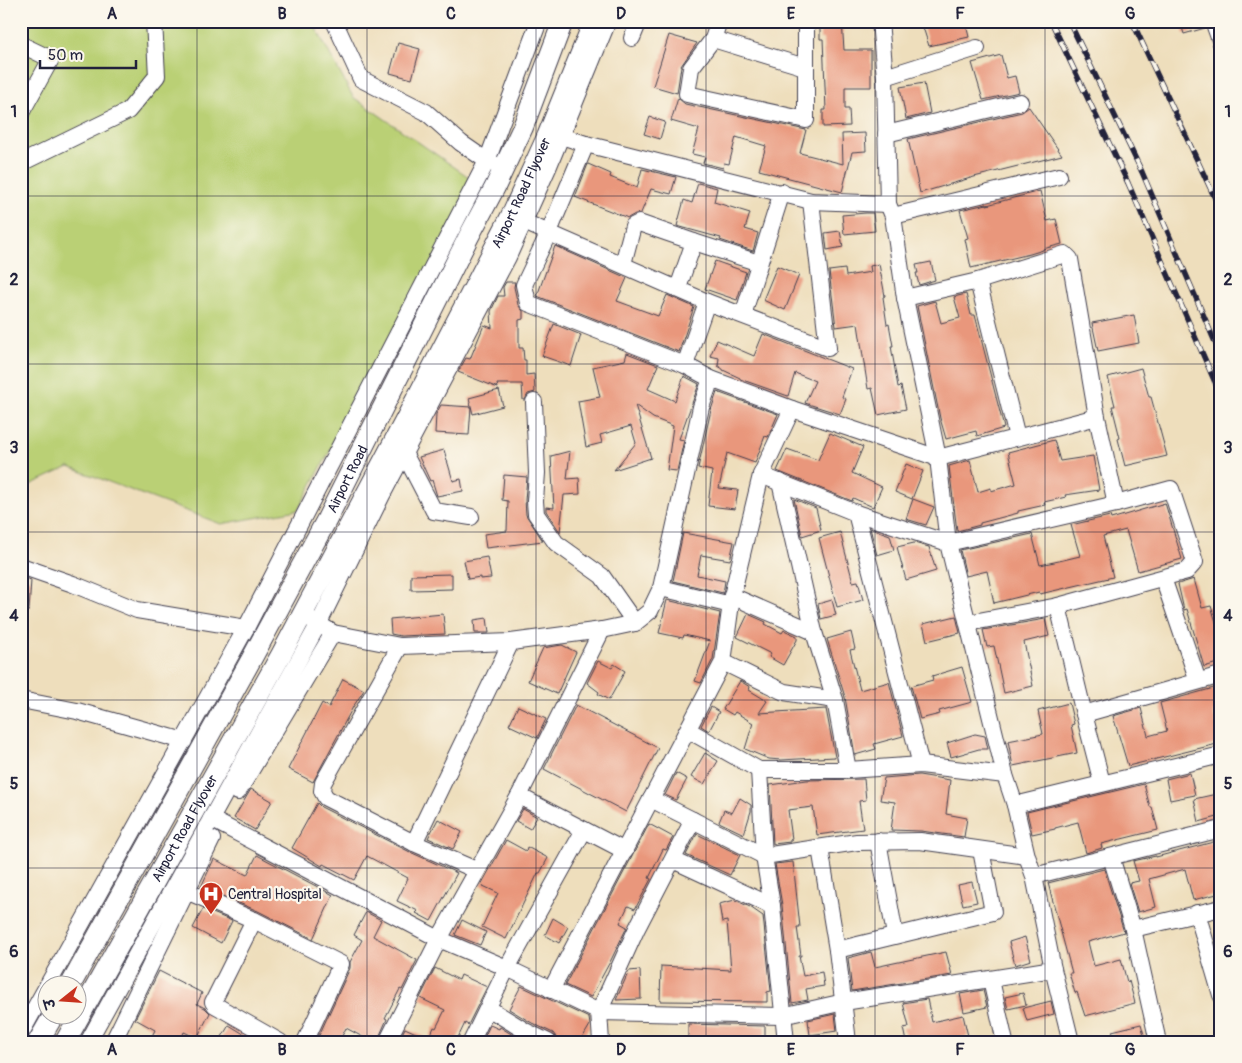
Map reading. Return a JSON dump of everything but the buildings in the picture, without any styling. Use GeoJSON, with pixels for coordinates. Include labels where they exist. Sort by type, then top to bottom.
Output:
{"type":"FeatureCollection","features":[{"type":"Feature","properties":{"kind":"main road","name":"Airport Road Flyover"},"geometry":{"type":"LineString","coordinates":[[495,165],[523,127],[563,21]]}},
{"type":"Feature","properties":{"kind":"main road","name":"Airport Road Flyover"},"geometry":{"type":"LineString","coordinates":[[65,1042],[225,757],[311,618],[443,364],[510,218],[554,137],[594,21]]}},
{"type":"Feature","properties":{"kind":"main road","name":"Airport Road"},"geometry":{"type":"LineString","coordinates":[[172,787],[252,658],[327,519],[495,165]]}},
{"type":"Feature","properties":{"kind":"main road","name":"Airport Road Flyover"},"geometry":{"type":"LineString","coordinates":[[75,976],[172,787]]}},
{"type":"Feature","properties":{"kind":"main road"},"geometry":{"type":"LineString","coordinates":[[38,1042],[47,1026]]}},
{"type":"Feature","properties":{"kind":"street"},"geometry":{"type":"LineString","coordinates":[[21,163],[128,111],[157,76],[154,21]]}},
{"type":"Feature","properties":{"kind":"street"},"geometry":{"type":"LineString","coordinates":[[334,21],[361,79],[426,112],[461,143],[495,165]]}},
{"type":"Feature","properties":{"kind":"street"},"geometry":{"type":"LineString","coordinates":[[21,1033],[28,1004],[172,787],[184,741],[495,165],[539,21]]}},
{"type":"Feature","properties":{"kind":"street"},"geometry":{"type":"LineString","coordinates":[[88,1042],[181,888],[215,821],[311,618],[404,453],[443,364],[508,258],[524,222],[554,137],[608,21]]}},
{"type":"Feature","properties":{"kind":"street"},"geometry":{"type":"LineString","coordinates":[[632,38],[639,21]]}},
{"type":"Feature","properties":{"kind":"street"},"geometry":{"type":"LineString","coordinates":[[719,21],[713,38],[691,68],[687,94],[806,120],[806,21]]}},
{"type":"Feature","properties":{"kind":"street"},"geometry":{"type":"LineString","coordinates":[[880,21],[885,77],[890,210],[905,298],[938,458],[948,543],[1005,775],[1034,876],[1053,969],[1071,1042]]}},
{"type":"Feature","properties":{"kind":"street"},"geometry":{"type":"LineString","coordinates":[[1213,21],[1221,43]]}},
{"type":"Feature","properties":{"kind":"street"},"geometry":{"type":"LineString","coordinates":[[713,38],[805,67]]}},
{"type":"Feature","properties":{"kind":"street"},"geometry":{"type":"LineString","coordinates":[[21,50],[24,46],[52,59],[21,113]]}},
{"type":"Feature","properties":{"kind":"street"},"geometry":{"type":"LineString","coordinates":[[885,77],[977,48]]}},
{"type":"Feature","properties":{"kind":"street"},"geometry":{"type":"LineString","coordinates":[[886,134],[1020,102]]}},
{"type":"Feature","properties":{"kind":"street"},"geometry":{"type":"LineString","coordinates":[[554,137],[782,192],[811,201],[890,210],[1059,176]]}},
{"type":"Feature","properties":{"kind":"street"},"geometry":{"type":"LineString","coordinates":[[586,144],[549,232],[524,285],[528,303],[685,366],[711,380],[938,458],[1097,418]]}},
{"type":"Feature","properties":{"kind":"street"},"geometry":{"type":"LineString","coordinates":[[742,315],[782,192]]}},
{"type":"Feature","properties":{"kind":"street"},"geometry":{"type":"LineString","coordinates":[[524,222],[707,302],[828,348],[811,201]]}},
{"type":"Feature","properties":{"kind":"street"},"geometry":{"type":"LineString","coordinates":[[623,264],[633,226],[639,223],[759,262]]}},
{"type":"Feature","properties":{"kind":"street"},"geometry":{"type":"LineString","coordinates":[[678,288],[694,242]]}},
{"type":"Feature","properties":{"kind":"street"},"geometry":{"type":"LineString","coordinates":[[905,298],[978,281],[1065,254],[1070,259],[1097,418],[1116,504]]}},
{"type":"Feature","properties":{"kind":"street"},"geometry":{"type":"LineString","coordinates":[[978,281],[1017,437]]}},
{"type":"Feature","properties":{"kind":"street"},"geometry":{"type":"LineString","coordinates":[[685,366],[707,302]]}},
{"type":"Feature","properties":{"kind":"street"},"geometry":{"type":"LineString","coordinates":[[311,618],[333,633],[400,646],[511,642],[635,624],[650,611],[661,588],[700,407],[711,380]]}},
{"type":"Feature","properties":{"kind":"street"},"geometry":{"type":"LineString","coordinates":[[534,402],[537,473],[536,514],[556,543],[602,576],[635,624]]}},
{"type":"Feature","properties":{"kind":"street"},"geometry":{"type":"LineString","coordinates":[[551,990],[723,662],[732,601],[761,475],[792,409]]}},
{"type":"Feature","properties":{"kind":"street"},"geometry":{"type":"LineString","coordinates":[[404,453],[434,511],[471,517]]}},
{"type":"Feature","properties":{"kind":"street"},"geometry":{"type":"LineString","coordinates":[[761,475],[856,513],[948,543],[1116,504],[1171,488],[1195,562],[1187,571],[1058,606],[968,623]]}},
{"type":"Feature","properties":{"kind":"street"},"geometry":{"type":"LineString","coordinates":[[780,482],[814,632],[835,700],[848,770]]}},
{"type":"Feature","properties":{"kind":"street"},"geometry":{"type":"LineString","coordinates":[[856,513],[922,765]]}},
{"type":"Feature","properties":{"kind":"street"},"geometry":{"type":"LineString","coordinates":[[21,566],[73,584],[137,610],[246,628]]}},
{"type":"Feature","properties":{"kind":"street"},"geometry":{"type":"LineString","coordinates":[[1163,578],[1198,681]]}},
{"type":"Feature","properties":{"kind":"street"},"geometry":{"type":"LineString","coordinates":[[661,588],[732,601],[814,632]]}},
{"type":"Feature","properties":{"kind":"street"},"geometry":{"type":"LineString","coordinates":[[1058,606],[1102,783]]}},
{"type":"Feature","properties":{"kind":"street"},"geometry":{"type":"LineString","coordinates":[[387,1042],[476,870],[519,796],[602,630]]}},
{"type":"Feature","properties":{"kind":"street"},"geometry":{"type":"LineString","coordinates":[[215,821],[333,633]]}},
{"type":"Feature","properties":{"kind":"street"},"geometry":{"type":"LineString","coordinates":[[414,842],[511,642]]}},
{"type":"Feature","properties":{"kind":"street"},"geometry":{"type":"LineString","coordinates":[[400,646],[323,783],[322,791],[326,798],[414,842],[476,870]]}},
{"type":"Feature","properties":{"kind":"street"},"geometry":{"type":"LineString","coordinates":[[723,662],[784,692],[835,700]]}},
{"type":"Feature","properties":{"kind":"street"},"geometry":{"type":"LineString","coordinates":[[1084,714],[1221,675]]}},
{"type":"Feature","properties":{"kind":"street"},"geometry":{"type":"LineString","coordinates":[[21,700],[76,711],[184,741]]}},
{"type":"Feature","properties":{"kind":"street"},"geometry":{"type":"LineString","coordinates":[[688,730],[759,770],[848,770],[922,765],[1005,775]]}},
{"type":"Feature","properties":{"kind":"street"},"geometry":{"type":"LineString","coordinates":[[1015,805],[1221,754]]}},
{"type":"Feature","properties":{"kind":"street"},"geometry":{"type":"LineString","coordinates":[[759,770],[764,856],[772,906],[786,1042]]}},
{"type":"Feature","properties":{"kind":"street"},"geometry":{"type":"LineString","coordinates":[[519,796],[625,851]]}},
{"type":"Feature","properties":{"kind":"street"},"geometry":{"type":"LineString","coordinates":[[651,799],[764,856],[857,842],[878,841],[920,841],[1027,856]]}},
{"type":"Feature","properties":{"kind":"street"},"geometry":{"type":"LineString","coordinates":[[601,1042],[599,1012],[637,928],[693,820]]}},
{"type":"Feature","properties":{"kind":"street"},"geometry":{"type":"LineString","coordinates":[[215,821],[440,939],[508,968],[599,1012],[782,1016],[844,1002],[1053,969]]}},
{"type":"Feature","properties":{"kind":"street"},"geometry":{"type":"LineString","coordinates":[[1034,876],[1221,829]]}},
{"type":"Feature","properties":{"kind":"street"},"geometry":{"type":"LineString","coordinates":[[471,1042],[508,968],[584,830]]}},
{"type":"Feature","properties":{"kind":"street"},"geometry":{"type":"LineString","coordinates":[[878,841],[895,935]]}},
{"type":"Feature","properties":{"kind":"street"},"geometry":{"type":"LineString","coordinates":[[820,848],[837,950],[848,1042]]}},
{"type":"Feature","properties":{"kind":"street"},"geometry":{"type":"LineString","coordinates":[[837,950],[993,912],[981,850]]}},
{"type":"Feature","properties":{"kind":"street"},"geometry":{"type":"LineString","coordinates":[[1111,857],[1133,929],[1158,1042]]}},
{"type":"Feature","properties":{"kind":"street"},"geometry":{"type":"LineString","coordinates":[[673,860],[772,906]]}},
{"type":"Feature","properties":{"kind":"street"},"geometry":{"type":"LineString","coordinates":[[181,888],[254,920],[342,964],[305,1042]]}},
{"type":"Feature","properties":{"kind":"street"},"geometry":{"type":"LineString","coordinates":[[96,1027],[120,1040],[181,888]]}},
{"type":"Feature","properties":{"kind":"street"},"geometry":{"type":"LineString","coordinates":[[1133,929],[1221,908]]}},
{"type":"Feature","properties":{"kind":"street"},"geometry":{"type":"LineString","coordinates":[[1197,913],[1221,994]]}},
{"type":"Feature","properties":{"kind":"street"},"geometry":{"type":"LineString","coordinates":[[254,920],[213,1002],[214,1005],[280,1042]]}},
{"type":"Feature","properties":{"kind":"street"},"geometry":{"type":"LineString","coordinates":[[991,980],[1005,1042]]}},
{"type":"Feature","properties":{"kind":"street"},"geometry":{"type":"LineString","coordinates":[[488,1008],[524,1037],[548,1042]]}},
{"type":"Feature","properties":{"kind":"green space"},"geometry":{"type":"Polygon","coordinates":[[[21,21],[312,21],[353,97],[476,182],[298,510],[221,524],[69,467],[21,489],[21,21]]]}},
{"type":"Feature","properties":{"kind":"railway"},"geometry":{"type":"LineString","coordinates":[[1051,21],[1128,183],[1221,396]]}},
{"type":"Feature","properties":{"kind":"railway"},"geometry":{"type":"LineString","coordinates":[[1069,21],[1142,172],[1221,356]]}},
{"type":"Feature","properties":{"kind":"railway"},"geometry":{"type":"LineString","coordinates":[[1132,21],[1221,211]]}},
{"type":"Feature","properties":{"kind":"place","name":"Central Hospital"},"geometry":{"type":"Point","coordinates":[211,915]}}]}
